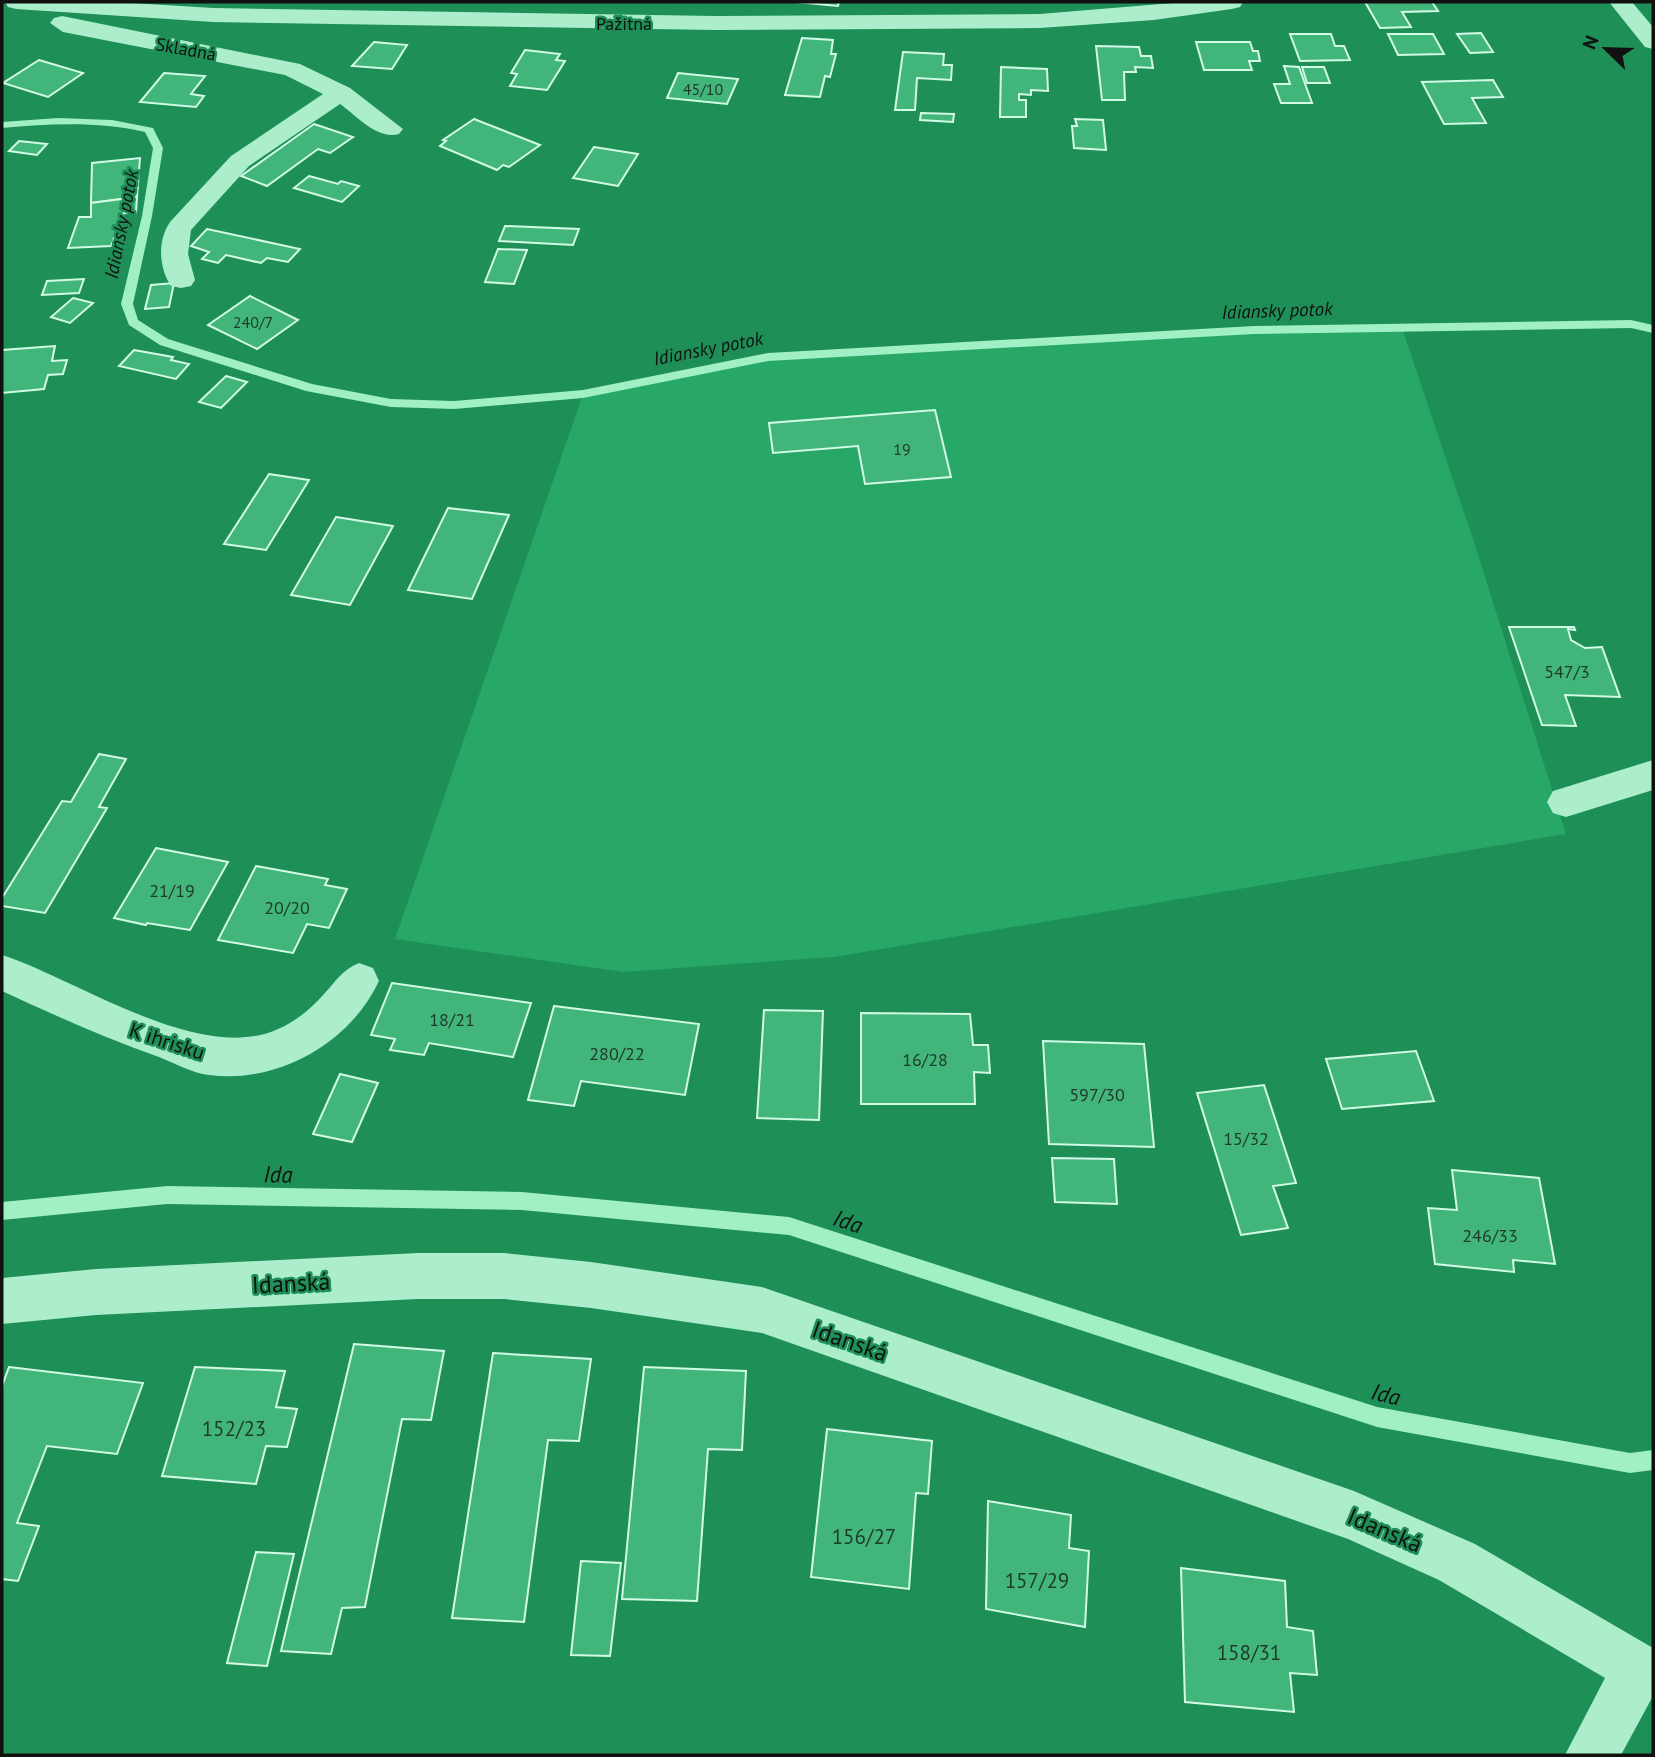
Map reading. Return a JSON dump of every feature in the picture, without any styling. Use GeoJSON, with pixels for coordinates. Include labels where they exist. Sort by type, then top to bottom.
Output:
{"type":"FeatureCollection","features":[{"type":"Feature","properties":{"kind":"street","name":"Pažitná"},"geometry":{"type":"LineString","coordinates":[[24,2],[213,15],[716,23],[1040,21],[1154,13],[1232,2]]}},
{"type":"Feature","properties":{"kind":"street","name":"Skladná"},"geometry":{"type":"LineString","coordinates":[[24,2],[71,27],[275,64],[314,78],[341,93],[390,129]]}},
{"type":"Feature","properties":{"kind":"street"},"geometry":{"type":"LineString","coordinates":[[1620,2],[1652,40]]}},
{"type":"Feature","properties":{"kind":"street"},"geometry":{"type":"LineString","coordinates":[[181,280],[173,251],[173,240],[179,228],[240,161],[341,93]]}},
{"type":"Feature","properties":{"kind":"street"},"geometry":{"type":"LineString","coordinates":[[1566,802],[1653,775]]}},
{"type":"Feature","properties":{"kind":"street","name":"K ihrisku"},"geometry":{"type":"LineString","coordinates":[[2,972],[107,1020],[172,1046],[207,1056],[245,1057],[285,1047],[313,1031],[337,1009],[359,981]]}},
{"type":"Feature","properties":{"kind":"street","name":"Idanská"},"geometry":{"type":"LineString","coordinates":[[2,1301],[96,1292],[365,1279],[505,1276],[591,1285],[762,1310],[1354,1516],[1457,1562],[1646,1669]]}},
{"type":"Feature","properties":{"kind":"street"},"geometry":{"type":"LineString","coordinates":[[1592,1755],[1646,1669]]}},
{"type":"Feature","properties":{"kind":"green space"},"geometry":{"type":"Polygon","coordinates":[[[1402,328],[1474,542],[1566,834],[834,957],[623,972],[395,939],[583,394],[768,357],[1254,330],[1402,328]]]}},
{"type":"Feature","properties":{"kind":"building"},"geometry":{"type":"Polygon","coordinates":[[[796,2],[839,2],[838,6],[796,2]]]}},
{"type":"Feature","properties":{"kind":"building"},"geometry":{"type":"Polygon","coordinates":[[[1365,2],[1432,2],[1438,11],[1402,12],[1411,27],[1380,28],[1365,2]]]}},
{"type":"Feature","properties":{"kind":"building"},"geometry":{"type":"Polygon","coordinates":[[[1481,33],[1493,52],[1470,53],[1457,34],[1481,33]]]}},
{"type":"Feature","properties":{"kind":"building"},"geometry":{"type":"Polygon","coordinates":[[[1290,34],[1331,34],[1335,46],[1344,46],[1350,60],[1300,61],[1290,34]]]}},
{"type":"Feature","properties":{"kind":"building"},"geometry":{"type":"Polygon","coordinates":[[[1388,34],[1433,34],[1444,54],[1398,55],[1388,34]]]}},
{"type":"Feature","properties":{"kind":"building"},"geometry":{"type":"Polygon","coordinates":[[[802,38],[833,40],[831,54],[836,54],[830,77],[825,76],[820,97],[785,95],[802,38]]]}},
{"type":"Feature","properties":{"kind":"building"},"geometry":{"type":"Polygon","coordinates":[[[374,42],[407,45],[392,69],[352,66],[374,42]]]}},
{"type":"Feature","properties":{"kind":"building"},"geometry":{"type":"Polygon","coordinates":[[[1196,42],[1250,42],[1253,51],[1258,51],[1260,61],[1249,61],[1252,70],[1204,70],[1196,42]]]}},
{"type":"Feature","properties":{"kind":"building"},"geometry":{"type":"Polygon","coordinates":[[[1096,46],[1139,47],[1141,56],[1151,56],[1153,68],[1135,67],[1136,72],[1124,72],[1125,100],[1102,100],[1096,46]]]}},
{"type":"Feature","properties":{"kind":"building"},"geometry":{"type":"Polygon","coordinates":[[[525,50],[560,54],[556,60],[565,61],[547,90],[510,86],[517,74],[511,73],[525,50]]]}},
{"type":"Feature","properties":{"kind":"building"},"geometry":{"type":"Polygon","coordinates":[[[903,52],[944,54],[943,65],[952,65],[951,80],[917,78],[915,110],[895,110],[903,52]]]}},
{"type":"Feature","properties":{"kind":"building"},"geometry":{"type":"Polygon","coordinates":[[[39,60],[83,73],[48,97],[3,83],[39,60]]]}},
{"type":"Feature","properties":{"kind":"building"},"geometry":{"type":"Polygon","coordinates":[[[1284,66],[1299,67],[1312,103],[1281,103],[1274,84],[1290,84],[1284,66]]]}},
{"type":"Feature","properties":{"kind":"building"},"geometry":{"type":"Polygon","coordinates":[[[1001,67],[1047,69],[1048,91],[1031,90],[1031,95],[1019,94],[1019,100],[1026,100],[1026,117],[1000,117],[1001,67]]]}},
{"type":"Feature","properties":{"kind":"building"},"geometry":{"type":"Polygon","coordinates":[[[1302,67],[1324,67],[1330,83],[1307,83],[1302,67]]]}},
{"type":"Feature","properties":{"kind":"building"},"geometry":{"type":"Polygon","coordinates":[[[164,73],[205,76],[191,94],[204,96],[196,107],[140,102],[164,73]]]}},
{"type":"Feature","properties":{"kind":"building"},"geometry":{"type":"Polygon","coordinates":[[[678,73],[738,79],[727,104],[667,98],[678,73]]]}},
{"type":"Feature","properties":{"kind":"building"},"geometry":{"type":"Polygon","coordinates":[[[1493,80],[1503,97],[1472,98],[1486,123],[1444,124],[1422,82],[1493,80]]]}},
{"type":"Feature","properties":{"kind":"building"},"geometry":{"type":"Polygon","coordinates":[[[921,113],[954,114],[953,122],[920,120],[921,113]]]}},
{"type":"Feature","properties":{"kind":"building"},"geometry":{"type":"Polygon","coordinates":[[[474,119],[540,145],[509,167],[503,165],[497,170],[440,146],[446,141],[443,140],[474,119]]]}},
{"type":"Feature","properties":{"kind":"building"},"geometry":{"type":"Polygon","coordinates":[[[1075,119],[1103,120],[1106,150],[1074,148],[1072,126],[1077,126],[1075,119]]]}},
{"type":"Feature","properties":{"kind":"building"},"geometry":{"type":"Polygon","coordinates":[[[314,124],[353,137],[330,153],[318,149],[267,186],[241,176],[314,124]]]}},
{"type":"Feature","properties":{"kind":"building"},"geometry":{"type":"Polygon","coordinates":[[[19,141],[47,144],[37,155],[9,151],[19,141]]]}},
{"type":"Feature","properties":{"kind":"building"},"geometry":{"type":"Polygon","coordinates":[[[594,147],[638,154],[618,186],[573,178],[594,147]]]}},
{"type":"Feature","properties":{"kind":"building"},"geometry":{"type":"Polygon","coordinates":[[[140,158],[137,197],[91,203],[92,163],[140,158]]]}},
{"type":"Feature","properties":{"kind":"building"},"geometry":{"type":"Polygon","coordinates":[[[309,176],[338,184],[341,181],[359,186],[342,202],[294,188],[309,176]]]}},
{"type":"Feature","properties":{"kind":"building"},"geometry":{"type":"Polygon","coordinates":[[[137,197],[136,213],[124,213],[111,246],[68,248],[79,217],[91,217],[91,203],[137,197]]]}},
{"type":"Feature","properties":{"kind":"building"},"geometry":{"type":"Polygon","coordinates":[[[505,226],[579,229],[573,245],[499,241],[505,226]]]}},
{"type":"Feature","properties":{"kind":"building"},"geometry":{"type":"Polygon","coordinates":[[[207,229],[300,249],[288,262],[267,258],[261,263],[226,255],[218,263],[202,259],[209,252],[191,246],[207,229]]]}},
{"type":"Feature","properties":{"kind":"building"},"geometry":{"type":"Polygon","coordinates":[[[498,249],[527,250],[514,284],[485,282],[498,249]]]}},
{"type":"Feature","properties":{"kind":"building"},"geometry":{"type":"Polygon","coordinates":[[[84,279],[79,293],[42,295],[47,281],[84,279]]]}},
{"type":"Feature","properties":{"kind":"building"},"geometry":{"type":"Polygon","coordinates":[[[174,283],[169,307],[145,309],[151,285],[174,283]]]}},
{"type":"Feature","properties":{"kind":"building"},"geometry":{"type":"Polygon","coordinates":[[[250,296],[298,320],[257,349],[208,325],[250,296]]]}},
{"type":"Feature","properties":{"kind":"building"},"geometry":{"type":"Polygon","coordinates":[[[73,298],[93,303],[70,323],[51,317],[73,298]]]}},
{"type":"Feature","properties":{"kind":"building"},"geometry":{"type":"Polygon","coordinates":[[[55,346],[52,361],[67,360],[63,374],[48,375],[44,389],[2,393],[2,350],[55,346]]]}},
{"type":"Feature","properties":{"kind":"building"},"geometry":{"type":"Polygon","coordinates":[[[134,350],[173,357],[171,360],[189,364],[176,379],[119,366],[134,350]]]}},
{"type":"Feature","properties":{"kind":"building"},"geometry":{"type":"Polygon","coordinates":[[[226,376],[247,382],[221,408],[199,402],[226,376]]]}},
{"type":"Feature","properties":{"kind":"building"},"geometry":{"type":"Polygon","coordinates":[[[935,410],[951,477],[865,484],[858,446],[773,453],[769,423],[935,410]]]}},
{"type":"Feature","properties":{"kind":"building"},"geometry":{"type":"Polygon","coordinates":[[[269,474],[309,480],[266,550],[224,544],[269,474]]]}},
{"type":"Feature","properties":{"kind":"building"},"geometry":{"type":"Polygon","coordinates":[[[448,508],[509,515],[472,599],[408,590],[448,508]]]}},
{"type":"Feature","properties":{"kind":"building"},"geometry":{"type":"Polygon","coordinates":[[[336,517],[393,526],[350,605],[291,595],[336,517]]]}},
{"type":"Feature","properties":{"kind":"building"},"geometry":{"type":"Polygon","coordinates":[[[1509,627],[1574,627],[1575,630],[1568,629],[1571,640],[1585,648],[1602,647],[1620,697],[1565,695],[1576,726],[1542,725],[1509,627]]]}},
{"type":"Feature","properties":{"kind":"building"},"geometry":{"type":"Polygon","coordinates":[[[99,754],[126,759],[99,807],[107,808],[45,913],[2,906],[2,898],[62,801],[71,802],[99,754]]]}},
{"type":"Feature","properties":{"kind":"building"},"geometry":{"type":"Polygon","coordinates":[[[156,848],[228,862],[190,930],[114,918],[156,848]]]}},
{"type":"Feature","properties":{"kind":"building"},"geometry":{"type":"Polygon","coordinates":[[[256,866],[328,879],[325,885],[347,889],[329,928],[307,924],[293,953],[218,940],[256,866]]]}},
{"type":"Feature","properties":{"kind":"building"},"geometry":{"type":"Polygon","coordinates":[[[392,983],[531,1003],[513,1057],[429,1043],[424,1055],[390,1050],[395,1039],[371,1035],[392,983]]]}},
{"type":"Feature","properties":{"kind":"building"},"geometry":{"type":"Polygon","coordinates":[[[554,1006],[699,1024],[685,1095],[581,1081],[574,1106],[528,1100],[554,1006]]]}},
{"type":"Feature","properties":{"kind":"building"},"geometry":{"type":"Polygon","coordinates":[[[764,1010],[823,1011],[819,1120],[757,1118],[764,1010]]]}},
{"type":"Feature","properties":{"kind":"building"},"geometry":{"type":"Polygon","coordinates":[[[861,1013],[970,1014],[973,1045],[988,1045],[990,1073],[974,1072],[975,1104],[861,1104],[861,1013]]]}},
{"type":"Feature","properties":{"kind":"building"},"geometry":{"type":"Polygon","coordinates":[[[1043,1041],[1144,1044],[1154,1147],[1049,1144],[1043,1041]]]}},
{"type":"Feature","properties":{"kind":"building"},"geometry":{"type":"Polygon","coordinates":[[[1416,1051],[1434,1101],[1342,1109],[1326,1059],[1416,1051]]]}},
{"type":"Feature","properties":{"kind":"building"},"geometry":{"type":"Polygon","coordinates":[[[340,1074],[378,1083],[352,1142],[313,1134],[340,1074]]]}},
{"type":"Feature","properties":{"kind":"building"},"geometry":{"type":"Polygon","coordinates":[[[1264,1085],[1296,1183],[1273,1186],[1288,1228],[1241,1235],[1197,1093],[1264,1085]]]}},
{"type":"Feature","properties":{"kind":"building"},"geometry":{"type":"Polygon","coordinates":[[[1052,1158],[1114,1159],[1117,1204],[1055,1202],[1052,1158]]]}},
{"type":"Feature","properties":{"kind":"building"},"geometry":{"type":"Polygon","coordinates":[[[1452,1170],[1539,1178],[1555,1264],[1513,1260],[1514,1272],[1435,1264],[1428,1208],[1457,1210],[1452,1170]]]}},
{"type":"Feature","properties":{"kind":"building"},"geometry":{"type":"Polygon","coordinates":[[[354,1344],[444,1351],[431,1420],[402,1419],[365,1607],[342,1608],[331,1654],[281,1651],[354,1344]]]}},
{"type":"Feature","properties":{"kind":"building"},"geometry":{"type":"Polygon","coordinates":[[[493,1353],[591,1359],[579,1441],[548,1440],[524,1622],[452,1618],[493,1353]]]}},
{"type":"Feature","properties":{"kind":"building"},"geometry":{"type":"Polygon","coordinates":[[[9,1367],[143,1383],[117,1454],[47,1446],[17,1523],[39,1526],[18,1581],[2,1579],[2,1386],[9,1367]]]}},
{"type":"Feature","properties":{"kind":"building"},"geometry":{"type":"Polygon","coordinates":[[[195,1367],[285,1371],[276,1407],[297,1409],[287,1447],[266,1446],[256,1484],[162,1476],[195,1367]]]}},
{"type":"Feature","properties":{"kind":"building"},"geometry":{"type":"Polygon","coordinates":[[[644,1367],[746,1371],[742,1450],[708,1449],[697,1601],[622,1599],[644,1367]]]}},
{"type":"Feature","properties":{"kind":"building"},"geometry":{"type":"Polygon","coordinates":[[[827,1429],[932,1441],[928,1494],[916,1493],[909,1589],[811,1577],[827,1429]]]}},
{"type":"Feature","properties":{"kind":"building"},"geometry":{"type":"Polygon","coordinates":[[[988,1501],[1071,1515],[1069,1548],[1089,1551],[1085,1627],[986,1609],[988,1501]]]}},
{"type":"Feature","properties":{"kind":"building"},"geometry":{"type":"Polygon","coordinates":[[[256,1552],[294,1554],[267,1666],[227,1663],[256,1552]]]}},
{"type":"Feature","properties":{"kind":"building"},"geometry":{"type":"Polygon","coordinates":[[[581,1561],[621,1563],[610,1656],[571,1655],[581,1561]]]}},
{"type":"Feature","properties":{"kind":"building"},"geometry":{"type":"Polygon","coordinates":[[[1181,1568],[1285,1581],[1287,1627],[1313,1631],[1317,1675],[1290,1673],[1294,1712],[1185,1702],[1181,1568]]]}},
{"type":"Feature","properties":{"kind":"waterway","name":"Idiansky potok"},"geometry":{"type":"LineString","coordinates":[[2,125],[94,121],[149,130],[158,148],[147,216],[127,304],[133,322],[164,342],[310,388],[391,403],[454,405],[583,394],[768,357],[1254,330],[1631,324],[1653,329]]}},
{"type":"Feature","properties":{"kind":"waterway","name":"Ida"},"geometry":{"type":"LineString","coordinates":[[2,1211],[167,1195],[522,1201],[789,1226],[1377,1417],[1630,1463],[1653,1460]]}}]}
